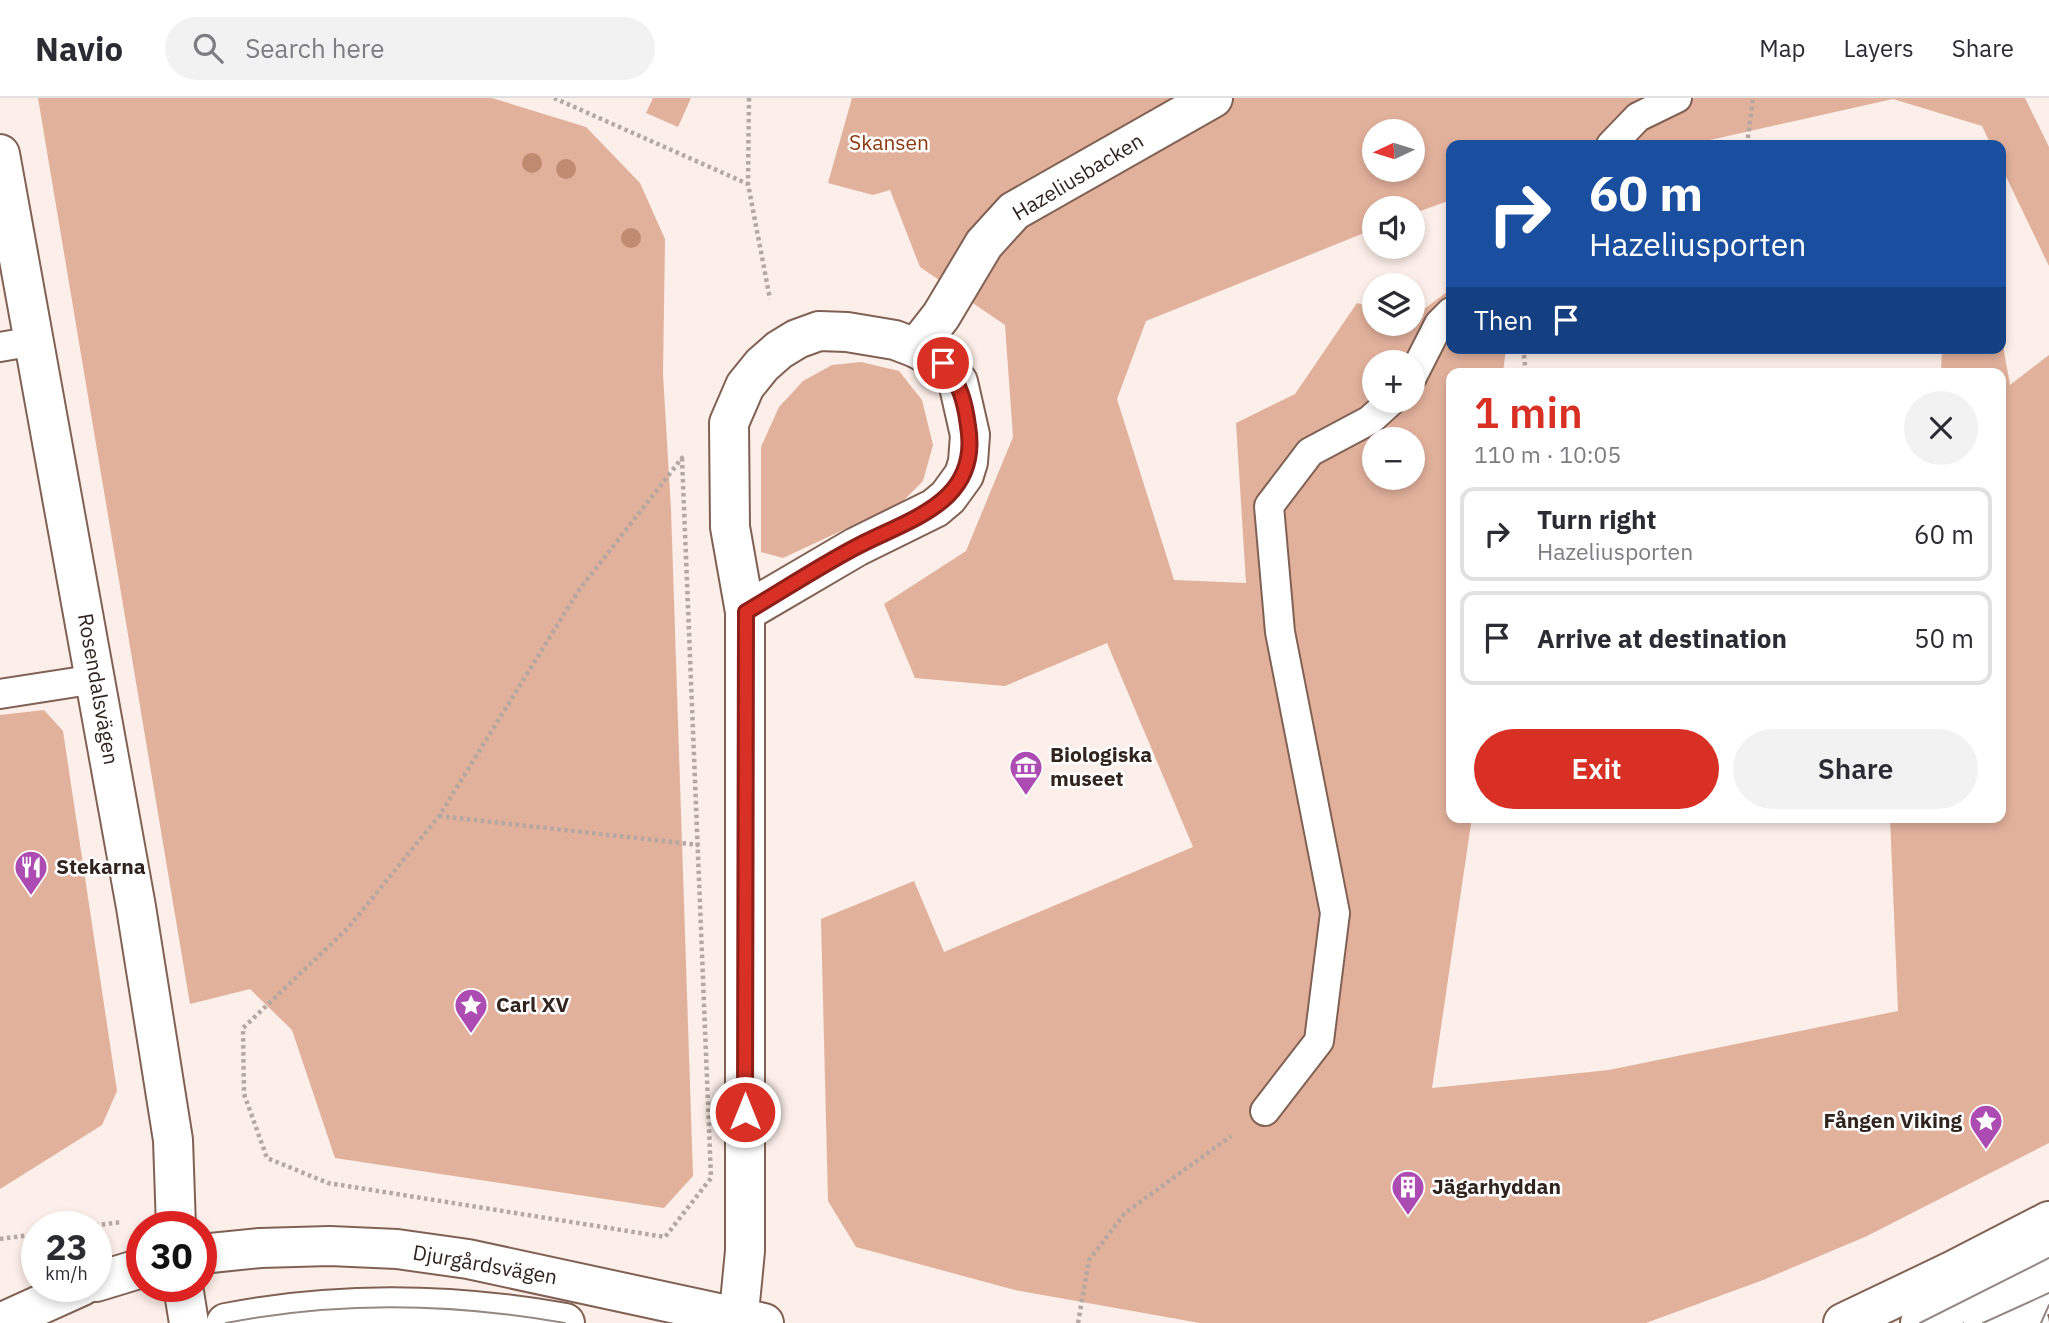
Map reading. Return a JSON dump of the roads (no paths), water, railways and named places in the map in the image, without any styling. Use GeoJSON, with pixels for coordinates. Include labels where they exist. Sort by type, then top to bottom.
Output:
{"type":"FeatureCollection","features":[{"type":"Feature","properties":{"kind":"street","name":"Hazeliusbacken"},"geometry":{"type":"LineString","coordinates":[[916,348],[941,316],[984,244],[1014,211],[1213,98]]}},
{"type":"Feature","properties":{"kind":"street","name":"Rosendalsvägen"},"geometry":{"type":"LineString","coordinates":[[0,154],[18,344],[96,678],[173,1140],[175,1211]]}},
{"type":"Feature","properties":{"kind":"street"},"geometry":{"type":"LineString","coordinates":[[746,612],[856,547],[935,508],[948,497],[964,475],[970,449],[968,425],[958,382],[943,363],[916,348],[873,335],[819,331],[797,338],[779,349],[762,365],[745,386],[729,423],[730,527],[746,612],[747,1321]]}},
{"type":"Feature","properties":{"kind":"street"},"geometry":{"type":"LineString","coordinates":[[1920,1323],[2021,1290],[2049,1221]]}},
{"type":"Feature","properties":{"kind":"street","name":"Djurgårdsvägen"},"geometry":{"type":"LineString","coordinates":[[217,1252],[316,1246],[397,1249],[468,1259],[747,1321]]}},
{"type":"Feature","properties":{"kind":"street"},"geometry":{"type":"LineString","coordinates":[[1983,1323],[2021,1290],[2049,1258]]}},
{"type":"Feature","properties":{"kind":"street"},"geometry":{"type":"LineString","coordinates":[[1843,1323],[2021,1290]]}},
{"type":"Feature","properties":{"kind":"street"},"geometry":{"type":"LineString","coordinates":[[0,1323],[47,1302]]}},
{"type":"Feature","properties":{"kind":"street"},"geometry":{"type":"LineString","coordinates":[[186,1302],[189,1323]]}},
{"type":"Feature","properties":{"kind":"street","name":"Djurgårdsvägen"},"geometry":{"type":"LineString","coordinates":[[226,1323],[276,1313],[355,1306],[433,1307],[565,1323]]}},
{"type":"Feature","properties":{"kind":"lane"},"geometry":{"type":"LineString","coordinates":[[1616,140],[1638,117],[1677,98]]}},
{"type":"Feature","properties":{"kind":"lane"},"geometry":{"type":"LineString","coordinates":[[1425,351],[1439,324],[1446,317]]}},
{"type":"Feature","properties":{"kind":"lane"},"geometry":{"type":"LineString","coordinates":[[1265,1111],[1320,1041],[1335,913],[1280,632],[1269,506],[1310,452],[1370,420],[1378,413]]}},
{"type":"Feature","properties":{"kind":"lane"},"geometry":{"type":"LineString","coordinates":[[0,694],[96,678]]}},
{"type":"Feature","properties":{"kind":"tram line"},"geometry":{"type":"LineString","coordinates":[[1920,1323],[2049,1258]]}},
{"type":"Feature","properties":{"kind":"tram line"},"geometry":{"type":"LineString","coordinates":[[1983,1323],[2049,1293]]}},
{"type":"Feature","properties":{"kind":"tram line"},"geometry":{"type":"LineString","coordinates":[[2041,1323],[2049,1305]]}},
{"type":"Feature","properties":{"kind":"tram line"},"geometry":{"type":"LineString","coordinates":[[226,1323],[310,1311],[395,1307],[480,1311],[565,1323]]}},
{"type":"Feature","properties":{"kind":"place","name":"Biologiska museet"},"geometry":{"type":"Point","coordinates":[1026,797]}},
{"type":"Feature","properties":{"kind":"place","name":"Stekarna"},"geometry":{"type":"Point","coordinates":[31,897]}},
{"type":"Feature","properties":{"kind":"place","name":"Carl XV"},"geometry":{"type":"Point","coordinates":[471,1035]}},
{"type":"Feature","properties":{"kind":"place","name":"Fången Viking"},"geometry":{"type":"Point","coordinates":[1986,1151]}},
{"type":"Feature","properties":{"kind":"place","name":"Jägarhyddan"},"geometry":{"type":"Point","coordinates":[1408,1217]}},
{"type":"Feature","properties":{"kind":"park label","name":"Skansen"},"geometry":{"type":"Point","coordinates":[889,143]}}]}
